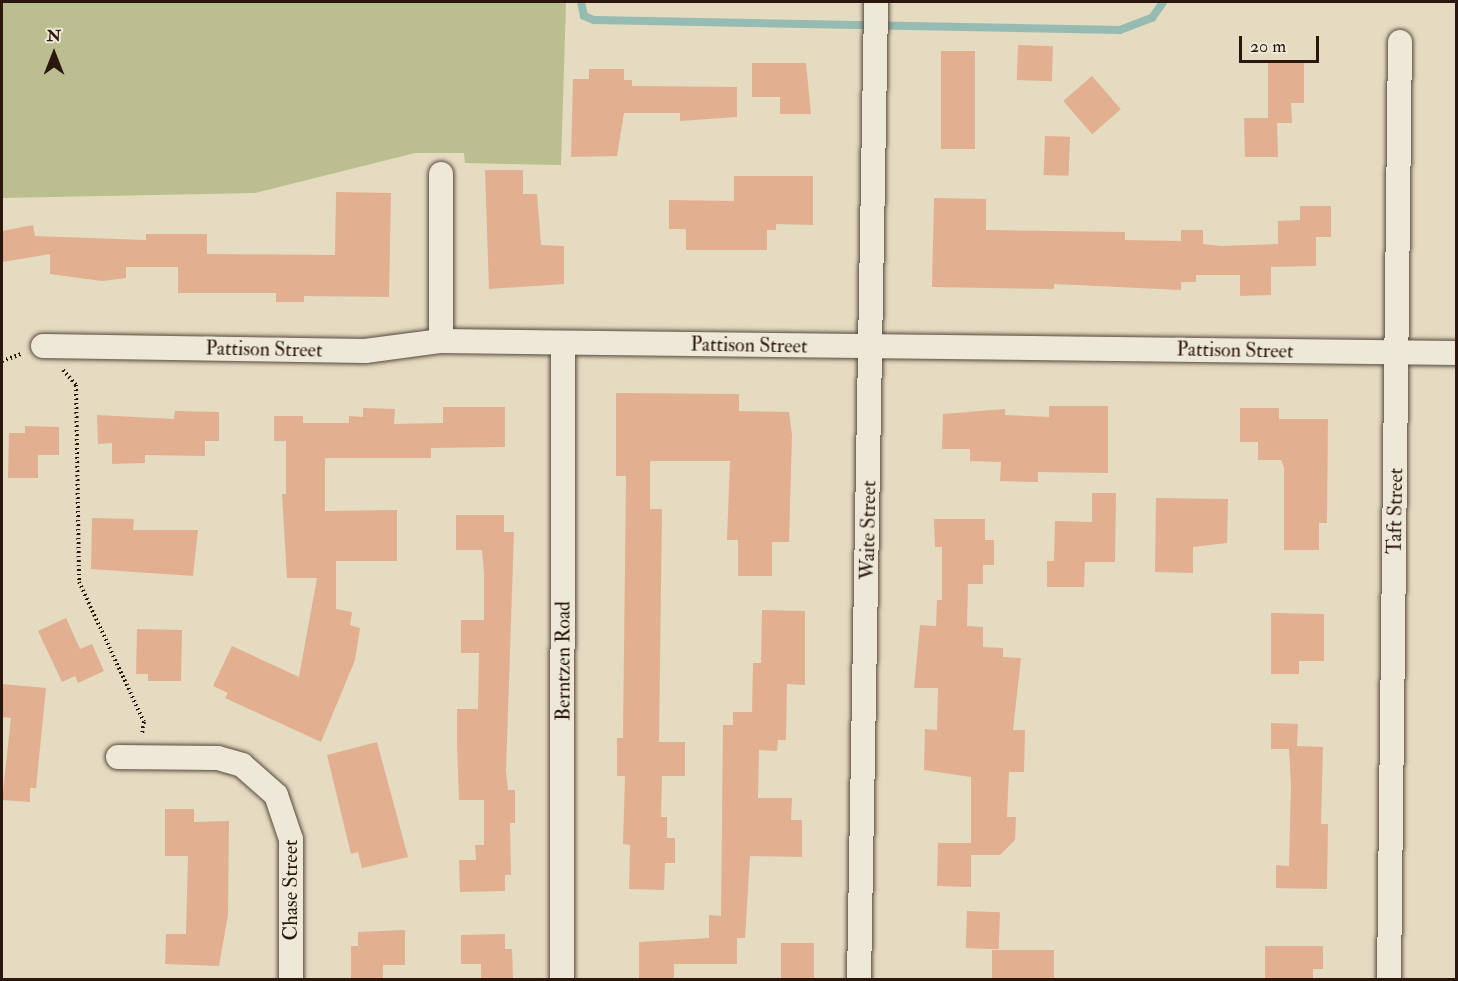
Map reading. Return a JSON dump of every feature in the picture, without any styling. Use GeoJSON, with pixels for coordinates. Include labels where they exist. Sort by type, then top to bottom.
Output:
{"type":"FeatureCollection","features":[{"type":"Feature","properties":{"kind":"street","name":"Waite Street"},"geometry":{"type":"LineString","coordinates":[[859,980],[876,8]]}},
{"type":"Feature","properties":{"kind":"street","name":"Taft Street"},"geometry":{"type":"LineString","coordinates":[[1389,980],[1400,42]]}},
{"type":"Feature","properties":{"kind":"street"},"geometry":{"type":"LineString","coordinates":[[441,174],[441,341]]}},
{"type":"Feature","properties":{"kind":"street","name":"Pattison Street"},"geometry":{"type":"LineString","coordinates":[[43,346],[365,351],[441,341],[1456,353]]}},
{"type":"Feature","properties":{"kind":"street","name":"Berntzen Road"},"geometry":{"type":"LineString","coordinates":[[562,980],[563,343]]}},
{"type":"Feature","properties":{"kind":"street","name":"Chase Street"},"geometry":{"type":"LineString","coordinates":[[118,757],[218,758],[242,765],[276,795],[291,839],[291,980]]}},
{"type":"Feature","properties":{"kind":"path"},"geometry":{"type":"LineString","coordinates":[[43,346],[76,386],[78,582],[144,722],[141,736],[118,757]]}},
{"type":"Feature","properties":{"kind":"green space"},"geometry":{"type":"Polygon","coordinates":[[[2,2],[566,2],[561,165],[465,163],[464,153],[415,153],[255,193],[2,198],[2,2]]]}},
{"type":"Feature","properties":{"kind":"building"},"geometry":{"type":"Polygon","coordinates":[[[1018,45],[1053,46],[1052,81],[1017,80],[1018,45]]]}},
{"type":"Feature","properties":{"kind":"building"},"geometry":{"type":"Polygon","coordinates":[[[941,51],[975,51],[975,149],[941,149],[941,51]]]}},
{"type":"Feature","properties":{"kind":"building"},"geometry":{"type":"Polygon","coordinates":[[[1304,62],[1304,103],[1291,103],[1292,123],[1277,123],[1278,157],[1245,157],[1244,118],[1268,118],[1268,63],[1304,62]]]}},
{"type":"Feature","properties":{"kind":"building"},"geometry":{"type":"Polygon","coordinates":[[[752,63],[806,63],[811,114],[780,114],[780,97],[752,97],[752,63]]]}},
{"type":"Feature","properties":{"kind":"building"},"geometry":{"type":"Polygon","coordinates":[[[589,69],[624,69],[624,80],[632,80],[632,86],[737,87],[737,117],[680,121],[680,113],[624,113],[617,156],[571,157],[573,79],[589,79],[589,69]]]}},
{"type":"Feature","properties":{"kind":"building"},"geometry":{"type":"Polygon","coordinates":[[[1092,76],[1121,109],[1092,134],[1063,101],[1092,76]]]}},
{"type":"Feature","properties":{"kind":"building"},"geometry":{"type":"Polygon","coordinates":[[[1045,136],[1070,137],[1069,176],[1044,175],[1045,136]]]}},
{"type":"Feature","properties":{"kind":"building"},"geometry":{"type":"Polygon","coordinates":[[[485,170],[523,170],[523,194],[537,194],[541,245],[564,246],[564,284],[489,289],[485,170]]]}},
{"type":"Feature","properties":{"kind":"building"},"geometry":{"type":"Polygon","coordinates":[[[734,176],[813,176],[813,225],[776,224],[776,230],[767,230],[767,250],[686,250],[686,229],[669,229],[669,200],[734,201],[734,176]]]}},
{"type":"Feature","properties":{"kind":"building"},"geometry":{"type":"Polygon","coordinates":[[[336,192],[391,193],[389,297],[304,296],[304,302],[276,302],[276,293],[178,293],[178,267],[126,267],[126,278],[102,281],[50,274],[50,254],[2,262],[2,231],[33,225],[35,236],[146,240],[146,234],[207,234],[207,254],[335,255],[336,192]]]}},
{"type":"Feature","properties":{"kind":"building"},"geometry":{"type":"Polygon","coordinates":[[[934,198],[986,199],[986,230],[1125,232],[1125,240],[1181,241],[1181,230],[1203,230],[1203,244],[1221,246],[1278,244],[1278,221],[1300,220],[1300,206],[1331,206],[1331,237],[1316,237],[1316,266],[1271,267],[1271,295],[1240,296],[1240,275],[1196,275],[1196,282],[1181,282],[1181,290],[1054,284],[1054,289],[932,287],[934,198]]]}},
{"type":"Feature","properties":{"kind":"building"},"geometry":{"type":"Polygon","coordinates":[[[616,393],[739,394],[739,411],[789,412],[792,435],[789,542],[772,542],[772,576],[738,576],[738,540],[727,540],[730,461],[650,461],[650,509],[662,509],[659,742],[685,742],[685,776],[662,776],[661,817],[667,817],[667,838],[675,838],[675,863],[665,863],[664,890],[629,889],[630,845],[623,844],[625,776],[617,776],[617,738],[623,738],[626,476],[616,476],[616,393]]]}},
{"type":"Feature","properties":{"kind":"building"},"geometry":{"type":"Polygon","coordinates":[[[1049,406],[1108,406],[1108,473],[1038,472],[1038,482],[1000,481],[1001,462],[970,461],[970,449],[942,449],[943,414],[1005,409],[1005,415],[1049,417],[1049,406]]]}},
{"type":"Feature","properties":{"kind":"building"},"geometry":{"type":"Polygon","coordinates":[[[443,407],[505,407],[505,447],[431,448],[431,458],[325,458],[325,511],[397,510],[397,561],[336,561],[336,609],[352,612],[350,625],[360,628],[355,660],[321,742],[225,698],[228,693],[213,686],[232,646],[299,677],[317,578],[287,578],[282,494],[286,494],[286,441],[274,441],[274,416],[303,416],[303,423],[349,423],[349,416],[363,417],[363,408],[395,409],[394,424],[443,423],[443,407]]]}},
{"type":"Feature","properties":{"kind":"building"},"geometry":{"type":"Polygon","coordinates":[[[1240,408],[1279,408],[1279,419],[1328,419],[1327,523],[1319,523],[1319,550],[1284,550],[1284,467],[1281,460],[1258,460],[1258,442],[1240,442],[1240,408]]]}},
{"type":"Feature","properties":{"kind":"building"},"geometry":{"type":"Polygon","coordinates":[[[175,411],[219,412],[219,441],[205,441],[205,456],[145,455],[145,463],[112,464],[112,443],[98,444],[97,415],[174,419],[175,411]]]}},
{"type":"Feature","properties":{"kind":"building"},"geometry":{"type":"Polygon","coordinates":[[[25,426],[59,427],[59,455],[38,455],[38,478],[8,478],[9,433],[25,433],[25,426]]]}},
{"type":"Feature","properties":{"kind":"building"},"geometry":{"type":"Polygon","coordinates":[[[1092,493],[1116,493],[1115,562],[1085,562],[1084,587],[1047,587],[1047,561],[1054,561],[1055,521],[1092,522],[1092,493]]]}},
{"type":"Feature","properties":{"kind":"building"},"geometry":{"type":"Polygon","coordinates":[[[1156,498],[1228,499],[1227,543],[1193,547],[1193,573],[1155,572],[1156,498]]]}},
{"type":"Feature","properties":{"kind":"building"},"geometry":{"type":"Polygon","coordinates":[[[456,515],[504,515],[504,532],[514,532],[506,771],[508,790],[515,790],[515,823],[510,823],[511,875],[505,875],[505,891],[460,892],[459,860],[476,860],[475,845],[484,845],[484,800],[459,800],[457,709],[478,709],[479,653],[461,653],[461,620],[484,620],[484,573],[482,550],[456,550],[456,515]]]}},
{"type":"Feature","properties":{"kind":"building"},"geometry":{"type":"Polygon","coordinates":[[[92,518],[134,519],[133,530],[198,530],[193,576],[91,569],[92,518]]]}},
{"type":"Feature","properties":{"kind":"building"},"geometry":{"type":"Polygon","coordinates":[[[934,519],[985,519],[985,540],[994,540],[994,565],[983,565],[983,584],[968,584],[967,626],[983,627],[983,647],[1003,648],[1003,657],[1021,658],[1013,730],[1025,730],[1024,772],[1009,772],[1007,817],[1016,817],[1015,840],[1000,855],[971,855],[971,887],[937,886],[938,843],[971,843],[971,777],[924,770],[925,729],[937,730],[938,688],[914,688],[920,625],[936,626],[937,600],[942,600],[942,547],[935,547],[934,519]]]}},
{"type":"Feature","properties":{"kind":"building"},"geometry":{"type":"Polygon","coordinates":[[[762,610],[805,611],[805,685],[787,684],[786,740],[778,740],[777,751],[759,750],[758,798],[792,798],[791,820],[802,820],[802,857],[750,856],[745,938],[737,938],[737,964],[674,964],[674,980],[639,980],[639,942],[709,938],[709,915],[721,916],[723,725],[733,725],[733,712],[752,712],[753,663],[761,663],[762,610]]]}},
{"type":"Feature","properties":{"kind":"building"},"geometry":{"type":"Polygon","coordinates":[[[1271,613],[1324,614],[1324,661],[1299,661],[1299,674],[1271,674],[1271,613]]]}},
{"type":"Feature","properties":{"kind":"building"},"geometry":{"type":"Polygon","coordinates":[[[66,618],[80,649],[92,644],[104,671],[78,683],[75,676],[62,682],[38,631],[66,618]]]}},
{"type":"Feature","properties":{"kind":"building"},"geometry":{"type":"Polygon","coordinates":[[[137,629],[182,630],[181,681],[148,681],[148,674],[136,674],[137,629]]]}},
{"type":"Feature","properties":{"kind":"building"},"geometry":{"type":"Polygon","coordinates":[[[2,684],[46,688],[36,788],[30,788],[30,802],[2,800],[11,718],[2,717],[2,684]]]}},
{"type":"Feature","properties":{"kind":"building"},"geometry":{"type":"Polygon","coordinates":[[[1271,723],[1298,724],[1297,746],[1323,747],[1321,824],[1328,824],[1327,889],[1276,888],[1276,865],[1289,866],[1291,785],[1289,749],[1271,749],[1271,723]]]}},
{"type":"Feature","properties":{"kind":"building"},"geometry":{"type":"Polygon","coordinates":[[[377,742],[408,857],[362,868],[358,852],[351,854],[327,755],[377,742]]]}},
{"type":"Feature","properties":{"kind":"building"},"geometry":{"type":"Polygon","coordinates":[[[165,809],[194,809],[194,822],[229,821],[228,915],[219,966],[165,964],[166,934],[186,934],[188,856],[165,856],[165,809]]]}},
{"type":"Feature","properties":{"kind":"building"},"geometry":{"type":"Polygon","coordinates":[[[967,911],[1000,912],[999,949],[966,948],[967,911]]]}},
{"type":"Feature","properties":{"kind":"building"},"geometry":{"type":"Polygon","coordinates":[[[405,930],[405,965],[383,965],[383,980],[351,980],[351,946],[358,946],[358,932],[405,930]]]}},
{"type":"Feature","properties":{"kind":"building"},"geometry":{"type":"Polygon","coordinates":[[[505,934],[505,949],[512,949],[513,979],[481,980],[481,964],[461,964],[461,935],[505,934]]]}},
{"type":"Feature","properties":{"kind":"building"},"geometry":{"type":"Polygon","coordinates":[[[781,943],[814,943],[814,980],[781,980],[781,943]]]}},
{"type":"Feature","properties":{"kind":"building"},"geometry":{"type":"Polygon","coordinates":[[[1265,946],[1323,946],[1323,969],[1313,969],[1313,980],[1265,980],[1265,946]]]}},
{"type":"Feature","properties":{"kind":"building"},"geometry":{"type":"Polygon","coordinates":[[[992,950],[1054,950],[1054,980],[992,980],[992,950]]]}},
{"type":"Feature","properties":{"kind":"waterway"},"geometry":{"type":"LineString","coordinates":[[581,2],[584,16],[594,20],[1120,30],[1152,18],[1163,2]]}}]}
